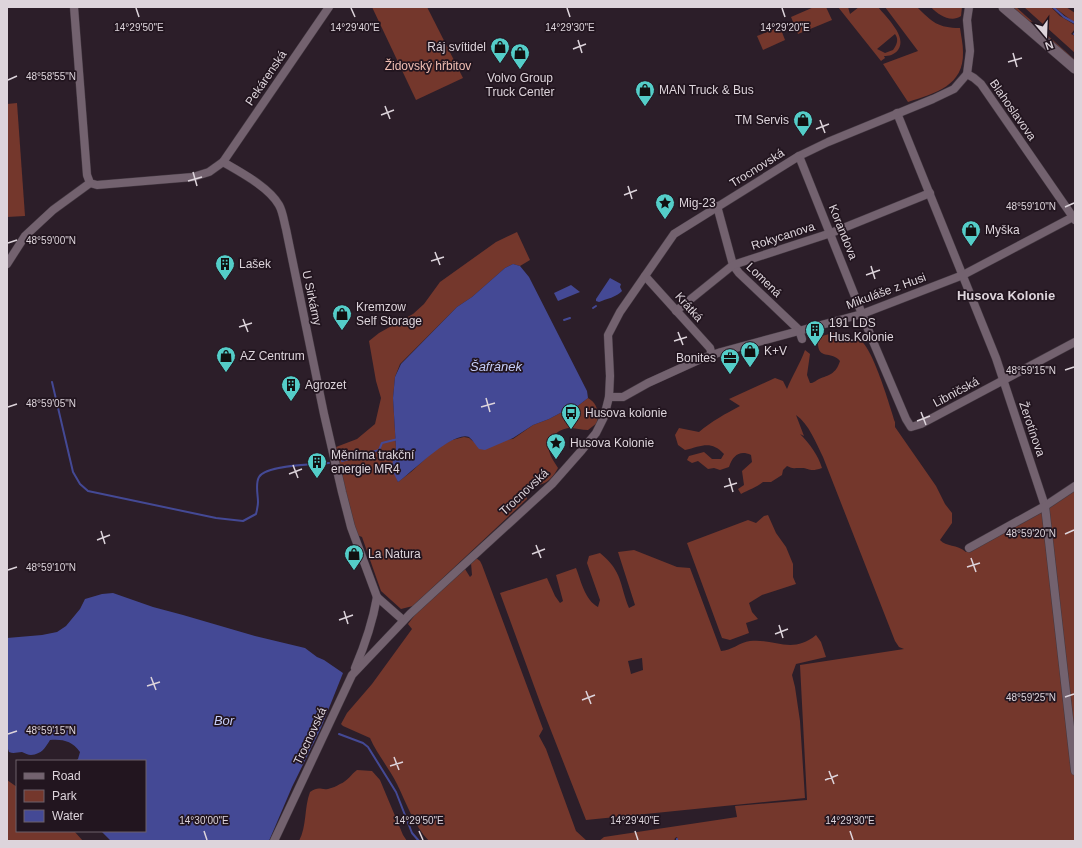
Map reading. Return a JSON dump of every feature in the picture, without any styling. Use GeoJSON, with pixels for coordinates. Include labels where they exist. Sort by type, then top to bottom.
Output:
{"type":"FeatureCollection","features":[{"type":"Feature","properties":{"kind":"main road"},"geometry":{"type":"LineString","coordinates":[[1004,7],[1075,68]]}},
{"type":"Feature","properties":{"kind":"street"},"geometry":{"type":"LineString","coordinates":[[74,7],[86,176],[90,183],[97,185],[193,177],[209,172],[223,162]]}},
{"type":"Feature","properties":{"kind":"street","name":"Pekárenská"},"geometry":{"type":"LineString","coordinates":[[223,162],[329,7]]}},
{"type":"Feature","properties":{"kind":"street"},"geometry":{"type":"LineString","coordinates":[[967,74],[970,51],[966,20],[969,7]]}},
{"type":"Feature","properties":{"kind":"street","name":"Trocnovská"},"geometry":{"type":"LineString","coordinates":[[274,841],[352,675],[403,620],[552,484],[596,433],[604,417],[609,397],[610,376],[608,335],[620,312],[674,234],[799,156],[828,142],[954,89],[967,74]]}},
{"type":"Feature","properties":{"kind":"street","name":"Blahoslavova"},"geometry":{"type":"LineString","coordinates":[[967,74],[981,84],[1074,219]]}},
{"type":"Feature","properties":{"kind":"street","name":"Žerotínova"},"geometry":{"type":"LineString","coordinates":[[897,113],[996,358],[1045,506],[1075,771]]}},
{"type":"Feature","properties":{"kind":"street","name":"Korandova"},"geometry":{"type":"LineString","coordinates":[[799,156],[862,314],[903,412],[911,427]]}},
{"type":"Feature","properties":{"kind":"street","name":"U Sirkárny"},"geometry":{"type":"LineString","coordinates":[[223,162],[250,177],[279,205],[286,229],[324,414],[351,527],[377,597],[403,620]]}},
{"type":"Feature","properties":{"kind":"street"},"geometry":{"type":"LineString","coordinates":[[7,264],[25,236],[53,210],[90,183]]}},
{"type":"Feature","properties":{"kind":"street","name":"Rokycanova"},"geometry":{"type":"LineString","coordinates":[[676,311],[733,265],[830,233],[930,193]]}},
{"type":"Feature","properties":{"kind":"street","name":"Lomená"},"geometry":{"type":"LineString","coordinates":[[717,206],[733,265],[739,273],[799,330],[802,339]]}},
{"type":"Feature","properties":{"kind":"street","name":"Mikuláše z Husi"},"geometry":{"type":"LineString","coordinates":[[609,397],[623,397],[648,383],[712,355],[862,314],[963,275],[1074,219]]}},
{"type":"Feature","properties":{"kind":"street","name":"Krátká"},"geometry":{"type":"LineString","coordinates":[[645,276],[710,348],[712,355]]}},
{"type":"Feature","properties":{"kind":"street","name":"Libničská"},"geometry":{"type":"LineString","coordinates":[[911,427],[921,424],[1075,342]]}},
{"type":"Feature","properties":{"kind":"street"},"geometry":{"type":"LineString","coordinates":[[970,548],[1045,506],[1075,486]]}},
{"type":"Feature","properties":{"kind":"street"},"geometry":{"type":"LineString","coordinates":[[352,675],[359,660],[377,597]]}},
{"type":"Feature","properties":{"kind":"green space","name":"Židovský hřbitov"},"geometry":{"type":"Polygon","coordinates":[[[372,7],[427,7],[463,78],[416,100],[372,7]]]}},
{"type":"Feature","properties":{"kind":"green space"},"geometry":{"type":"Polygon","coordinates":[[[814,7],[826,7],[832,20],[798,34],[791,17],[814,7]]]}},
{"type":"Feature","properties":{"kind":"green space"},"geometry":{"type":"Polygon","coordinates":[[[838,7],[848,7],[850,14],[859,7],[878,7],[895,27],[900,39],[898,50],[891,55],[884,56],[885,58],[881,61],[838,7]],[[895,34],[877,49],[885,53],[893,50],[897,42],[895,34]]]}},
{"type":"Feature","properties":{"kind":"green space"},"geometry":{"type":"Polygon","coordinates":[[[885,7],[917,7],[927,17],[936,23],[946,27],[960,28],[963,49],[962,64],[959,73],[946,86],[938,91],[908,102],[883,64],[918,51],[885,7]]]}},
{"type":"Feature","properties":{"kind":"green space"},"geometry":{"type":"Polygon","coordinates":[[[931,7],[962,7],[961,16],[953,19],[945,17],[937,13],[931,7]]]}},
{"type":"Feature","properties":{"kind":"green space"},"geometry":{"type":"Polygon","coordinates":[[[1013,7],[1016,7],[1075,60],[1075,64],[1013,7]]]}},
{"type":"Feature","properties":{"kind":"green space"},"geometry":{"type":"Polygon","coordinates":[[[1024,7],[1051,7],[1060,16],[1075,25],[1075,29],[1071,34],[1075,36],[1075,53],[1024,7]]]}},
{"type":"Feature","properties":{"kind":"green space"},"geometry":{"type":"Polygon","coordinates":[[[1054,7],[1066,7],[1075,13],[1075,23],[1054,7]]]}},
{"type":"Feature","properties":{"kind":"green space"},"geometry":{"type":"Polygon","coordinates":[[[780,27],[785,40],[763,50],[757,36],[780,27]]]}},
{"type":"Feature","properties":{"kind":"green space"},"geometry":{"type":"Polygon","coordinates":[[[17,103],[25,216],[7,217],[7,104],[17,103]]]}},
{"type":"Feature","properties":{"kind":"green space"},"geometry":{"type":"Polygon","coordinates":[[[517,232],[530,260],[520,266],[513,264],[505,268],[472,297],[457,307],[400,364],[395,377],[393,398],[396,448],[393,458],[394,472],[398,482],[436,449],[452,440],[464,437],[469,438],[474,442],[513,439],[533,425],[564,411],[575,408],[588,398],[596,406],[598,416],[597,423],[588,430],[569,428],[561,430],[554,435],[549,442],[549,451],[558,468],[552,478],[545,483],[531,486],[526,489],[524,491],[527,494],[527,499],[413,606],[401,609],[381,591],[362,537],[357,535],[351,516],[336,447],[357,439],[375,424],[381,398],[376,381],[369,341],[379,333],[413,314],[424,304],[440,282],[496,242],[517,232]]]}},
{"type":"Feature","properties":{"kind":"green space"},"geometry":{"type":"Polygon","coordinates":[[[837,332],[842,334],[847,339],[859,340],[864,344],[875,364],[895,422],[895,427],[936,486],[945,504],[952,513],[952,523],[940,540],[942,542],[963,549],[966,552],[1075,484],[1075,841],[678,841],[677,837],[674,841],[599,841],[604,837],[737,817],[735,806],[807,800],[800,665],[904,649],[899,647],[895,641],[823,457],[812,434],[801,419],[796,415],[804,436],[800,434],[813,450],[822,468],[811,470],[787,466],[783,470],[782,475],[771,482],[763,482],[741,494],[738,489],[744,485],[742,471],[752,462],[751,455],[740,453],[733,459],[729,467],[720,470],[714,468],[708,469],[698,461],[692,463],[687,460],[689,456],[704,452],[712,459],[721,459],[724,454],[715,447],[706,445],[685,450],[678,445],[675,435],[679,428],[699,432],[714,421],[740,406],[729,399],[775,378],[783,381],[787,389],[805,350],[810,354],[807,375],[810,383],[832,373],[840,361],[832,356],[821,353],[818,345],[818,337],[837,332]]]}},
{"type":"Feature","properties":{"kind":"green space"},"geometry":{"type":"Polygon","coordinates":[[[768,515],[776,533],[786,547],[793,564],[793,577],[796,584],[762,595],[749,603],[752,612],[758,619],[746,623],[749,633],[730,640],[722,638],[687,543],[748,520],[756,523],[764,516],[768,515]]]}},
{"type":"Feature","properties":{"kind":"green space"},"geometry":{"type":"Polygon","coordinates":[[[634,550],[677,567],[690,568],[721,651],[728,650],[750,641],[791,645],[799,644],[816,635],[821,642],[826,657],[796,664],[792,675],[800,721],[805,798],[586,820],[541,705],[500,593],[547,578],[555,596],[560,603],[563,601],[556,575],[576,568],[587,595],[598,607],[600,600],[587,563],[589,556],[600,553],[617,572],[629,608],[635,605],[618,552],[634,550]],[[642,658],[628,661],[631,674],[643,670],[642,658]]]}},
{"type":"Feature","properties":{"kind":"green space"},"geometry":{"type":"Polygon","coordinates":[[[476,558],[482,565],[543,729],[539,736],[546,749],[576,831],[587,841],[429,841],[419,828],[394,778],[370,738],[341,724],[347,713],[372,684],[412,629],[408,624],[417,612],[465,569],[470,577],[472,575],[471,563],[476,558]]]}},
{"type":"Feature","properties":{"kind":"green space"},"geometry":{"type":"Polygon","coordinates":[[[357,770],[372,771],[380,780],[403,835],[407,841],[299,841],[302,835],[310,792],[313,790],[328,789],[336,786],[345,781],[357,770]]]}},
{"type":"Feature","properties":{"kind":"green space"},"geometry":{"type":"Polygon","coordinates":[[[7,780],[16,786],[16,832],[75,832],[83,841],[7,841],[7,780]]]}},
{"type":"Feature","properties":{"kind":"water","name":"Šafránek"},"geometry":{"type":"Polygon","coordinates":[[[513,264],[520,266],[529,277],[587,391],[588,398],[575,408],[564,411],[533,425],[513,438],[485,450],[479,449],[469,437],[462,437],[453,440],[432,454],[398,482],[392,470],[396,448],[393,398],[395,377],[401,364],[457,307],[472,297],[505,268],[513,264]]]}},
{"type":"Feature","properties":{"kind":"water"},"geometry":{"type":"Polygon","coordinates":[[[610,278],[621,284],[620,287],[622,291],[611,298],[599,302],[596,301],[596,299],[610,278]]]}},
{"type":"Feature","properties":{"kind":"water"},"geometry":{"type":"Polygon","coordinates":[[[571,285],[580,292],[558,301],[554,293],[571,285]]]}},
{"type":"Feature","properties":{"kind":"water","name":"Bor"},"geometry":{"type":"Polygon","coordinates":[[[113,593],[153,607],[255,636],[305,648],[343,673],[321,728],[292,787],[269,841],[111,841],[102,832],[146,832],[146,760],[77,760],[80,752],[77,748],[70,743],[59,740],[50,740],[43,750],[35,754],[30,755],[22,752],[9,752],[7,746],[7,638],[57,632],[66,626],[80,609],[85,599],[102,594],[113,593]]]}},
{"type":"Feature","properties":{"kind":"waterway"},"geometry":{"type":"LineString","coordinates":[[1053,7],[1064,17],[1075,23]]}},
{"type":"Feature","properties":{"kind":"waterway"},"geometry":{"type":"LineString","coordinates":[[564,320],[570,318]]}},
{"type":"Feature","properties":{"kind":"waterway"},"geometry":{"type":"LineString","coordinates":[[52,382],[73,472],[80,484],[88,491],[216,518],[243,521],[256,514],[258,504],[257,483],[259,477],[263,473],[291,466],[329,463]]}},
{"type":"Feature","properties":{"kind":"waterway"},"geometry":{"type":"LineString","coordinates":[[342,461],[379,450],[382,443],[398,439]]}},
{"type":"Feature","properties":{"kind":"waterway"},"geometry":{"type":"LineString","coordinates":[[339,734],[363,743],[368,747],[396,792],[412,833],[419,841]]}},
{"type":"Feature","properties":{"kind":"place","name":"Ráj svítidel"},"geometry":{"type":"Point","coordinates":[500,64]}},
{"type":"Feature","properties":{"kind":"place","name":"Volvo Group Truck Center"},"geometry":{"type":"Point","coordinates":[520,70]}},
{"type":"Feature","properties":{"kind":"place","name":"MAN Truck & Bus"},"geometry":{"type":"Point","coordinates":[645,107]}},
{"type":"Feature","properties":{"kind":"place","name":"TM Servis"},"geometry":{"type":"Point","coordinates":[803,137]}},
{"type":"Feature","properties":{"kind":"place","name":"Mig-23"},"geometry":{"type":"Point","coordinates":[665,220]}},
{"type":"Feature","properties":{"kind":"place","name":"Myška"},"geometry":{"type":"Point","coordinates":[971,247]}},
{"type":"Feature","properties":{"kind":"place","name":"Lašek"},"geometry":{"type":"Point","coordinates":[225,281]}},
{"type":"Feature","properties":{"kind":"place","name":"Kremzow Self Storage"},"geometry":{"type":"Point","coordinates":[342,331]}},
{"type":"Feature","properties":{"kind":"place","name":"191 LDS Hus.Kolonie"},"geometry":{"type":"Point","coordinates":[815,347]}},
{"type":"Feature","properties":{"kind":"place","name":"K+V"},"geometry":{"type":"Point","coordinates":[750,368]}},
{"type":"Feature","properties":{"kind":"place","name":"AZ Centrum"},"geometry":{"type":"Point","coordinates":[226,373]}},
{"type":"Feature","properties":{"kind":"place","name":"Bonites"},"geometry":{"type":"Point","coordinates":[730,375]}},
{"type":"Feature","properties":{"kind":"place","name":"Agrozet"},"geometry":{"type":"Point","coordinates":[291,402]}},
{"type":"Feature","properties":{"kind":"place","name":"Husova kolonie"},"geometry":{"type":"Point","coordinates":[571,430]}},
{"type":"Feature","properties":{"kind":"place","name":"Husova Kolonie"},"geometry":{"type":"Point","coordinates":[556,460]}},
{"type":"Feature","properties":{"kind":"place","name":"Měnírna trakční energie MR4"},"geometry":{"type":"Point","coordinates":[317,479]}},
{"type":"Feature","properties":{"kind":"place","name":"La Natura"},"geometry":{"type":"Point","coordinates":[354,571]}},
{"type":"Feature","properties":{"kind":"district","name":"Husova Kolonie"},"geometry":{"type":"Point","coordinates":[1006,295]}}]}
